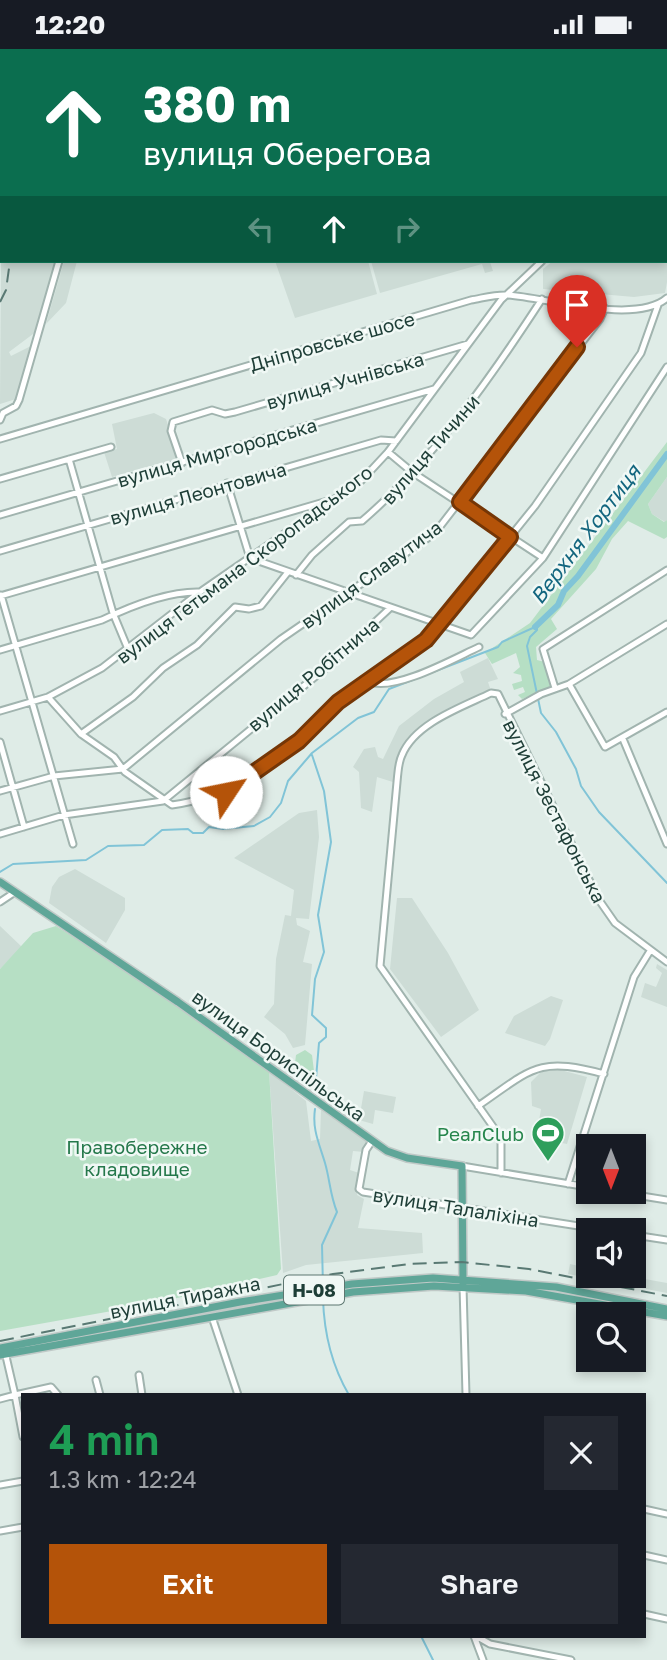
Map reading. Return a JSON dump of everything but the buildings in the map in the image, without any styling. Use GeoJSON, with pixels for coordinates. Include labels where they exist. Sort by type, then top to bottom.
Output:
{"type":"FeatureCollection","features":[{"type":"Feature","properties":{"kind":"main road","name":"вулиця Бориспільська"},"geometry":{"type":"LineString","coordinates":[[0,882],[178,1002],[372,1141],[407,1158],[461,1166]]}},
{"type":"Feature","properties":{"kind":"main road"},"geometry":{"type":"LineString","coordinates":[[461,1166],[463,1282]]}},
{"type":"Feature","properties":{"kind":"main road","name":"вулиця Тиражна"},"geometry":{"type":"LineString","coordinates":[[119,1330],[209,1308],[352,1284],[463,1282],[556,1287],[667,1308]]}},
{"type":"Feature","properties":{"kind":"main road","name":"вулиця Тиражна"},"geometry":{"type":"LineString","coordinates":[[3,1351],[353,1292],[463,1282],[554,1295],[667,1316]]}},
{"type":"Feature","properties":{"kind":"main road"},"geometry":{"type":"LineString","coordinates":[[209,1308],[212,1317]]}},
{"type":"Feature","properties":{"kind":"street"},"geometry":{"type":"LineString","coordinates":[[0,420],[3,413],[16,406],[19,400],[59,263]]}},
{"type":"Feature","properties":{"kind":"street","name":"вулиця Гетьмана Скоропадського"},"geometry":{"type":"LineString","coordinates":[[0,711],[48,697],[103,669],[200,591],[370,473],[506,294],[540,263]]}},
{"type":"Feature","properties":{"kind":"street","name":"Дніпровське шосе"},"geometry":{"type":"LineString","coordinates":[[0,439],[471,300],[506,294],[605,308],[632,310],[658,306]]}},
{"type":"Feature","properties":{"kind":"street"},"geometry":{"type":"LineString","coordinates":[[370,682],[426,640],[439,626],[549,487],[641,353],[658,306],[667,298]]}},
{"type":"Feature","properties":{"kind":"street","name":"вулиця Тичини"},"geometry":{"type":"LineString","coordinates":[[296,575],[312,555],[350,521],[362,521],[412,472],[483,388],[542,299]]}},
{"type":"Feature","properties":{"kind":"street","name":"вулиця Славутича"},"geometry":{"type":"LineString","coordinates":[[123,769],[281,639],[435,533],[600,319],[605,308]]}},
{"type":"Feature","properties":{"kind":"street","name":"вулиця Учнівська"},"geometry":{"type":"LineString","coordinates":[[182,463],[171,431],[172,423],[212,410],[234,412],[468,344]]}},
{"type":"Feature","properties":{"kind":"street"},"geometry":{"type":"LineString","coordinates":[[227,484],[250,558],[470,635],[543,558],[667,367]]}},
{"type":"Feature","properties":{"kind":"street","name":"вулиця Миргородська"},"geometry":{"type":"LineString","coordinates":[[0,515],[434,389]]}},
{"type":"Feature","properties":{"kind":"street","name":"вулиця Леонтовича"},"geometry":{"type":"LineString","coordinates":[[0,551],[381,440],[396,442]]}},
{"type":"Feature","properties":{"kind":"street"},"geometry":{"type":"LineString","coordinates":[[0,479],[111,447]]}},
{"type":"Feature","properties":{"kind":"street"},"geometry":{"type":"LineString","coordinates":[[388,452],[412,472],[543,558]]}},
{"type":"Feature","properties":{"kind":"street"},"geometry":{"type":"LineString","coordinates":[[69,459],[113,613],[128,649]]}},
{"type":"Feature","properties":{"kind":"street"},"geometry":{"type":"LineString","coordinates":[[73,844],[0,594],[334,499]]}},
{"type":"Feature","properties":{"kind":"street"},"geometry":{"type":"LineString","coordinates":[[555,688],[543,649],[667,570]]}},
{"type":"Feature","properties":{"kind":"street"},"geometry":{"type":"LineString","coordinates":[[80,734],[133,697],[163,668],[197,645],[235,607],[249,609],[261,606],[288,572]]}},
{"type":"Feature","properties":{"kind":"street"},"geometry":{"type":"LineString","coordinates":[[0,650],[94,622],[113,613],[185,592],[200,591]]}},
{"type":"Feature","properties":{"kind":"street","name":"вулиця Робітнича"},"geometry":{"type":"LineString","coordinates":[[390,608],[327,667],[278,703],[163,801],[172,805],[188,803],[226,792],[299,741],[338,702],[370,682],[381,686],[479,647]]}},
{"type":"Feature","properties":{"kind":"street"},"geometry":{"type":"LineString","coordinates":[[505,714],[555,688],[569,684],[667,624]]}},
{"type":"Feature","properties":{"kind":"street"},"geometry":{"type":"LineString","coordinates":[[569,684],[605,747],[667,712]]}},
{"type":"Feature","properties":{"kind":"street","name":"вулиця Зестафонська"},"geometry":{"type":"LineString","coordinates":[[478,1106],[380,966],[402,754],[422,730],[491,693],[498,694],[505,714],[599,900],[615,923],[667,962]]}},
{"type":"Feature","properties":{"kind":"street"},"geometry":{"type":"LineString","coordinates":[[48,697],[80,734],[114,757],[123,769],[163,801]]}},
{"type":"Feature","properties":{"kind":"street"},"geometry":{"type":"LineString","coordinates":[[623,739],[667,843]]}},
{"type":"Feature","properties":{"kind":"street"},"geometry":{"type":"LineString","coordinates":[[0,742],[24,827]]}},
{"type":"Feature","properties":{"kind":"street"},"geometry":{"type":"LineString","coordinates":[[0,791],[54,776],[123,769]]}},
{"type":"Feature","properties":{"kind":"street"},"geometry":{"type":"LineString","coordinates":[[0,834],[64,815],[163,801]]}},
{"type":"Feature","properties":{"kind":"street"},"geometry":{"type":"LineString","coordinates":[[0,902],[15,892]]}},
{"type":"Feature","properties":{"kind":"street"},"geometry":{"type":"LineString","coordinates":[[568,1184],[634,977],[650,951]]}},
{"type":"Feature","properties":{"kind":"street"},"geometry":{"type":"LineString","coordinates":[[501,1173],[503,1142],[478,1106],[538,1066],[564,1065],[604,1074]]}},
{"type":"Feature","properties":{"kind":"street","name":"вулиця Талаліхіна"},"geometry":{"type":"LineString","coordinates":[[372,1141],[363,1162],[360,1191],[576,1225]]}},
{"type":"Feature","properties":{"kind":"street","name":"вулиця Бориспільська"},"geometry":{"type":"LineString","coordinates":[[461,1166],[576,1185]]}},
{"type":"Feature","properties":{"kind":"street"},"geometry":{"type":"LineString","coordinates":[[646,1197],[667,1200]]}},
{"type":"Feature","properties":{"kind":"street"},"geometry":{"type":"LineString","coordinates":[[646,1237],[667,1240]]}},
{"type":"Feature","properties":{"kind":"street"},"geometry":{"type":"LineString","coordinates":[[463,1282],[466,1393]]}},
{"type":"Feature","properties":{"kind":"street"},"geometry":{"type":"LineString","coordinates":[[212,1317],[237,1393]]}},
{"type":"Feature","properties":{"kind":"street"},"geometry":{"type":"LineString","coordinates":[[3,1351],[21,1426]]}},
{"type":"Feature","properties":{"kind":"street"},"geometry":{"type":"LineString","coordinates":[[139,1375],[142,1393]]}},
{"type":"Feature","properties":{"kind":"street"},"geometry":{"type":"LineString","coordinates":[[96,1380],[99,1393]]}},
{"type":"Feature","properties":{"kind":"street"},"geometry":{"type":"LineString","coordinates":[[24,1393],[51,1387],[56,1393]]}},
{"type":"Feature","properties":{"kind":"street"},"geometry":{"type":"LineString","coordinates":[[0,1399],[21,1394]]}},
{"type":"Feature","properties":{"kind":"street"},"geometry":{"type":"LineString","coordinates":[[0,1485],[21,1481]]}},
{"type":"Feature","properties":{"kind":"street"},"geometry":{"type":"LineString","coordinates":[[646,1509],[667,1514]]}},
{"type":"Feature","properties":{"kind":"street"},"geometry":{"type":"LineString","coordinates":[[0,1531],[21,1527]]}},
{"type":"Feature","properties":{"kind":"street"},"geometry":{"type":"LineString","coordinates":[[646,1555],[667,1560]]}},
{"type":"Feature","properties":{"kind":"street"},"geometry":{"type":"LineString","coordinates":[[646,1614],[667,1619]]}},
{"type":"Feature","properties":{"kind":"street"},"geometry":{"type":"LineString","coordinates":[[476,1638],[483,1660]]}},
{"type":"Feature","properties":{"kind":"street"},"geometry":{"type":"LineString","coordinates":[[479,1638],[490,1644],[571,1660]]}},
{"type":"Feature","properties":{"kind":"shaded area"},"geometry":{"type":"Polygon","coordinates":[[[1,263],[55,263],[37,331],[9,352],[11,356],[31,346],[16,399],[0,404],[1,263]]]}},
{"type":"Feature","properties":{"kind":"shaded area"},"geometry":{"type":"Polygon","coordinates":[[[63,263],[76,263],[66,303],[46,324],[63,263]]]}},
{"type":"Feature","properties":{"kind":"shaded area"},"geometry":{"type":"Polygon","coordinates":[[[276,263],[369,263],[377,294],[295,318],[276,263]]]}},
{"type":"Feature","properties":{"kind":"shaded area"},"geometry":{"type":"Polygon","coordinates":[[[372,263],[490,263],[493,271],[485,273],[482,264],[380,293],[372,263]]]}},
{"type":"Feature","properties":{"kind":"shaded area"},"geometry":{"type":"Polygon","coordinates":[[[550,263],[667,263],[667,282],[665,293],[634,297],[543,289],[543,269],[550,263]]]}},
{"type":"Feature","properties":{"kind":"shaded area"},"geometry":{"type":"Polygon","coordinates":[[[154,413],[166,419],[179,458],[112,477],[104,452],[117,449],[112,424],[154,413]]]}},
{"type":"Feature","properties":{"kind":"shaded area"},"geometry":{"type":"Polygon","coordinates":[[[667,477],[665,522],[652,514],[648,504],[667,477]]]}},
{"type":"Feature","properties":{"kind":"shaded area"},"geometry":{"type":"Polygon","coordinates":[[[488,658],[498,679],[488,682],[491,691],[420,729],[406,744],[396,783],[377,777],[372,812],[361,808],[359,772],[353,767],[364,749],[375,747],[378,757],[383,759],[399,726],[434,699],[464,682],[460,672],[488,658]]]}},
{"type":"Feature","properties":{"kind":"shaded area"},"geometry":{"type":"Polygon","coordinates":[[[317,810],[319,837],[309,919],[296,918],[297,925],[310,931],[303,962],[312,964],[305,1045],[293,1048],[285,1034],[264,1017],[274,1004],[276,959],[285,915],[291,916],[294,890],[234,858],[299,813],[317,810]]]}},
{"type":"Feature","properties":{"kind":"shaded area"},"geometry":{"type":"Polygon","coordinates":[[[75,869],[125,898],[125,910],[106,943],[49,903],[52,887],[59,877],[75,869]]]}},
{"type":"Feature","properties":{"kind":"shaded area"},"geometry":{"type":"Polygon","coordinates":[[[397,898],[412,898],[448,953],[479,1010],[441,1037],[390,969],[397,898]]]}},
{"type":"Feature","properties":{"kind":"shaded area"},"geometry":{"type":"Polygon","coordinates":[[[0,926],[22,947],[0,969],[0,926]]]}},
{"type":"Feature","properties":{"kind":"shaded area"},"geometry":{"type":"Polygon","coordinates":[[[657,964],[667,970],[667,1007],[641,997],[645,983],[656,987],[662,973],[656,968],[657,964]]]}},
{"type":"Feature","properties":{"kind":"shaded area"},"geometry":{"type":"Polygon","coordinates":[[[551,996],[563,1000],[550,1039],[545,1046],[505,1033],[514,1016],[551,996]]]}},
{"type":"Feature","properties":{"kind":"shaded area"},"geometry":{"type":"Polygon","coordinates":[[[553,1068],[587,1077],[567,1144],[536,1138],[541,1109],[532,1106],[531,1082],[540,1073],[553,1068]]]}},
{"type":"Feature","properties":{"kind":"shaded area"},"geometry":{"type":"Polygon","coordinates":[[[269,1071],[306,1101],[311,1141],[320,1139],[321,1110],[368,1142],[364,1152],[353,1151],[350,1170],[359,1173],[357,1195],[364,1199],[358,1228],[422,1233],[423,1253],[306,1265],[283,1273],[269,1071]]]}},
{"type":"Feature","properties":{"kind":"shaded area"},"geometry":{"type":"Polygon","coordinates":[[[364,1091],[396,1097],[393,1113],[375,1110],[373,1124],[359,1120],[364,1091]]]}},
{"type":"Feature","properties":{"kind":"shaded area"},"geometry":{"type":"Polygon","coordinates":[[[570,1264],[576,1265],[576,1276],[568,1274],[570,1264]]]}},
{"type":"Feature","properties":{"kind":"shaded area"},"geometry":{"type":"Polygon","coordinates":[[[646,1279],[667,1283],[667,1293],[641,1288],[646,1288],[646,1279]]]}},
{"type":"Feature","properties":{"kind":"green space"},"geometry":{"type":"Polygon","coordinates":[[[667,442],[667,477],[648,504],[652,514],[664,522],[667,520],[667,537],[664,539],[628,521],[612,539],[596,569],[551,619],[557,629],[536,647],[537,660],[545,662],[554,686],[522,699],[518,695],[525,692],[523,687],[514,690],[512,684],[522,681],[521,675],[513,673],[520,667],[516,653],[492,664],[485,653],[530,623],[667,442]]]}},
{"type":"Feature","properties":{"kind":"green space","name":"Правобережне кладовище"},"geometry":{"type":"Polygon","coordinates":[[[56,926],[163,994],[269,1071],[281,1269],[277,1275],[151,1304],[0,1331],[0,969],[33,933],[56,926]]]}},
{"type":"Feature","properties":{"kind":"green space"},"geometry":{"type":"Polygon","coordinates":[[[305,1050],[312,1055],[314,1071],[326,1094],[305,1085],[294,1071],[296,1055],[305,1050]]]}},
{"type":"Feature","properties":{"kind":"waterway","name":"Верхня Хортиця"},"geometry":{"type":"LineString","coordinates":[[535,627],[558,605],[564,591],[578,576],[667,454]]}},
{"type":"Feature","properties":{"kind":"waterway"},"geometry":{"type":"LineString","coordinates":[[537,625],[537,630],[530,637],[527,646],[541,713],[556,732],[576,769],[581,786],[599,812],[667,883]]}},
{"type":"Feature","properties":{"kind":"waterway"},"geometry":{"type":"LineString","coordinates":[[0,872],[13,864],[86,860],[108,846],[144,845],[162,830],[188,829],[193,833],[203,833],[209,827],[223,829],[254,826],[270,817],[281,803],[288,781],[312,753],[358,718],[374,712],[389,689],[498,647],[502,642],[535,627]]}},
{"type":"Feature","properties":{"kind":"waterway"},"geometry":{"type":"LineString","coordinates":[[312,755],[324,791],[331,842],[318,915],[324,952],[315,979],[312,1015],[326,1028],[326,1037],[319,1043],[315,1090]]}},
{"type":"Feature","properties":{"kind":"waterway"},"geometry":{"type":"LineString","coordinates":[[315,1109],[314,1123],[337,1212],[322,1245],[323,1287]]}},
{"type":"Feature","properties":{"kind":"waterway"},"geometry":{"type":"LineString","coordinates":[[323,1299],[330,1349],[348,1393]]}},
{"type":"Feature","properties":{"kind":"waterway"},"geometry":{"type":"LineString","coordinates":[[422,1638],[433,1660]]}},
{"type":"Feature","properties":{"kind":"railway"},"geometry":{"type":"LineString","coordinates":[[0,302],[6,290],[10,263]]}},
{"type":"Feature","properties":{"kind":"railway"},"geometry":{"type":"LineString","coordinates":[[0,1341],[333,1274],[409,1264],[462,1262],[529,1269],[667,1296]]}},
{"type":"Feature","properties":{"kind":"place","name":"РеалClub"},"geometry":{"type":"Point","coordinates":[548,1163]}},
{"type":"Feature","properties":{"kind":"route"},"geometry":{"type":"LineString","coordinates":[[226,792],[299,741],[338,702],[426,640],[510,537],[460,502],[577,347]]}}]}
